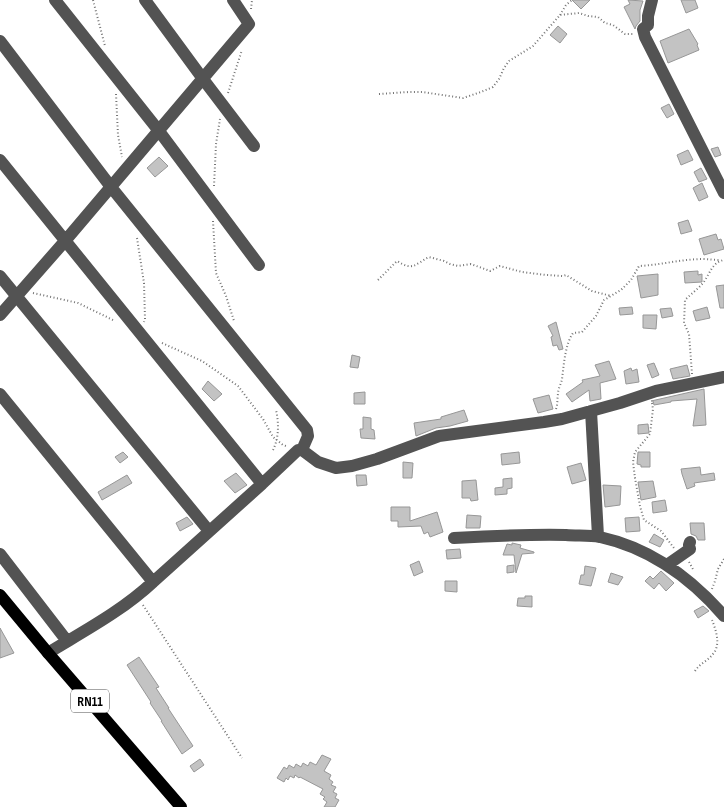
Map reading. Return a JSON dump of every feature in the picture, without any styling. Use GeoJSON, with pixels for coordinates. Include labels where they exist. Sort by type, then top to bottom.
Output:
{"type":"FeatureCollection","features":[{"type":"Feature","properties":{"kind":"main road","name":"RN11"},"geometry":{"type":"LineString","coordinates":[[0,595],[180,807]]}},
{"type":"Feature","properties":{"kind":"street"},"geometry":{"type":"LineString","coordinates":[[55,0],[159,131],[259,265]]}},
{"type":"Feature","properties":{"kind":"street"},"geometry":{"type":"LineString","coordinates":[[145,0],[254,146]]}},
{"type":"Feature","properties":{"kind":"street"},"geometry":{"type":"LineString","coordinates":[[0,315],[66,241],[249,24],[232,0]]}},
{"type":"Feature","properties":{"kind":"street"},"geometry":{"type":"LineString","coordinates":[[652,0],[648,25],[643,29],[645,36],[724,193]]}},
{"type":"Feature","properties":{"kind":"street"},"geometry":{"type":"LineString","coordinates":[[0,41],[111,187],[307,430],[308,436],[302,450]]}},
{"type":"Feature","properties":{"kind":"street"},"geometry":{"type":"LineString","coordinates":[[0,160],[262,484]]}},
{"type":"Feature","properties":{"kind":"street"},"geometry":{"type":"LineString","coordinates":[[0,276],[209,531]]}},
{"type":"Feature","properties":{"kind":"street"},"geometry":{"type":"LineString","coordinates":[[302,450],[318,462],[336,468],[352,466],[377,459],[439,436],[544,422],[591,411],[649,393],[724,378]]}},
{"type":"Feature","properties":{"kind":"street"},"geometry":{"type":"LineString","coordinates":[[0,394],[153,582]]}},
{"type":"Feature","properties":{"kind":"street"},"geometry":{"type":"LineString","coordinates":[[591,411],[598,536]]}},
{"type":"Feature","properties":{"kind":"street"},"geometry":{"type":"LineString","coordinates":[[48,653],[138,596],[298,450],[302,450]]}},
{"type":"Feature","properties":{"kind":"street"},"geometry":{"type":"LineString","coordinates":[[454,538],[546,535],[598,536],[628,544],[657,559],[684,578],[710,599],[724,616]]}},
{"type":"Feature","properties":{"kind":"street"},"geometry":{"type":"LineString","coordinates":[[666,565],[688,548]]}},
{"type":"Feature","properties":{"kind":"street"},"geometry":{"type":"LineString","coordinates":[[0,554],[67,641]]}},
{"type":"Feature","properties":{"kind":"path"},"geometry":{"type":"LineString","coordinates":[[379,94],[422,92],[463,98],[493,87],[509,61],[533,46],[572,0]]}},
{"type":"Feature","properties":{"kind":"path"},"geometry":{"type":"LineString","coordinates":[[560,15],[579,13],[598,17],[625,34],[645,36]]}},
{"type":"Feature","properties":{"kind":"path"},"geometry":{"type":"LineString","coordinates":[[378,280],[397,261],[407,267],[414,266],[421,260],[429,257],[444,260],[458,266],[472,264],[490,271],[500,266],[522,272],[566,275],[592,292],[611,296]]}},
{"type":"Feature","properties":{"kind":"path"},"geometry":{"type":"LineString","coordinates":[[556,410],[569,340],[573,334],[582,332],[596,316],[604,300],[621,290],[631,280],[639,266],[704,259],[724,260]]}},
{"type":"Feature","properties":{"kind":"path"},"geometry":{"type":"LineString","coordinates":[[693,384],[689,334],[684,323],[686,300],[702,283],[719,260]]}},
{"type":"Feature","properties":{"kind":"path"},"geometry":{"type":"LineString","coordinates":[[649,393],[653,409],[650,434],[636,452],[633,462],[640,506],[644,520],[661,531],[676,550],[688,548],[697,576]]}},
{"type":"Feature","properties":{"kind":"path"},"geometry":{"type":"LineString","coordinates":[[695,670],[713,654],[716,647],[716,632],[712,619],[710,599],[716,581],[716,573],[724,559]]}},
{"type":"Feature","properties":{"kind":"path"},"geometry":{"type":"LineString","coordinates":[[138,596],[242,758]]}},
{"type":"Feature","properties":{"kind":"building"},"geometry":{"type":"Polygon","coordinates":[[[572,0],[590,0],[581,9],[572,0]]]}},
{"type":"Feature","properties":{"kind":"building"},"geometry":{"type":"Polygon","coordinates":[[[628,0],[643,1],[640,10],[640,21],[635,29],[624,7],[630,4],[628,0]]]}},
{"type":"Feature","properties":{"kind":"building"},"geometry":{"type":"Polygon","coordinates":[[[681,0],[695,0],[698,8],[686,13],[681,0]]]}},
{"type":"Feature","properties":{"kind":"building"},"geometry":{"type":"Polygon","coordinates":[[[558,26],[567,34],[560,43],[550,35],[558,26]]]}},
{"type":"Feature","properties":{"kind":"building"},"geometry":{"type":"Polygon","coordinates":[[[689,29],[698,44],[699,50],[668,63],[660,41],[689,29]]]}},
{"type":"Feature","properties":{"kind":"building"},"geometry":{"type":"Polygon","coordinates":[[[669,104],[674,114],[667,118],[661,108],[669,104]]]}},
{"type":"Feature","properties":{"kind":"building"},"geometry":{"type":"Polygon","coordinates":[[[718,147],[721,155],[715,157],[711,149],[718,147]]]}},
{"type":"Feature","properties":{"kind":"building"},"geometry":{"type":"Polygon","coordinates":[[[688,150],[693,160],[681,165],[677,155],[688,150]]]}},
{"type":"Feature","properties":{"kind":"building"},"geometry":{"type":"Polygon","coordinates":[[[159,157],[168,166],[155,177],[147,168],[159,157]]]}},
{"type":"Feature","properties":{"kind":"building"},"geometry":{"type":"Polygon","coordinates":[[[701,168],[707,179],[699,182],[694,172],[701,168]]]}},
{"type":"Feature","properties":{"kind":"building"},"geometry":{"type":"Polygon","coordinates":[[[702,183],[708,197],[699,201],[693,188],[702,183]]]}},
{"type":"Feature","properties":{"kind":"building"},"geometry":{"type":"Polygon","coordinates":[[[688,220],[692,231],[681,234],[678,223],[688,220]]]}},
{"type":"Feature","properties":{"kind":"building"},"geometry":{"type":"Polygon","coordinates":[[[716,234],[718,240],[721,239],[724,249],[704,255],[699,239],[716,234]]]}},
{"type":"Feature","properties":{"kind":"building"},"geometry":{"type":"Polygon","coordinates":[[[698,271],[698,275],[702,274],[702,282],[685,283],[684,272],[698,271]]]}},
{"type":"Feature","properties":{"kind":"building"},"geometry":{"type":"Polygon","coordinates":[[[658,274],[658,295],[641,298],[637,276],[658,274]]]}},
{"type":"Feature","properties":{"kind":"building"},"geometry":{"type":"Polygon","coordinates":[[[724,285],[724,308],[720,308],[716,286],[724,285]]]}},
{"type":"Feature","properties":{"kind":"building"},"geometry":{"type":"Polygon","coordinates":[[[632,307],[633,314],[620,315],[619,308],[632,307]]]}},
{"type":"Feature","properties":{"kind":"building"},"geometry":{"type":"Polygon","coordinates":[[[707,307],[710,318],[696,321],[693,311],[707,307]]]}},
{"type":"Feature","properties":{"kind":"building"},"geometry":{"type":"Polygon","coordinates":[[[671,308],[673,316],[662,318],[660,309],[671,308]]]}},
{"type":"Feature","properties":{"kind":"building"},"geometry":{"type":"Polygon","coordinates":[[[643,315],[657,315],[656,329],[643,328],[643,315]]]}},
{"type":"Feature","properties":{"kind":"building"},"geometry":{"type":"Polygon","coordinates":[[[556,322],[563,349],[559,350],[557,345],[553,346],[551,337],[553,336],[548,326],[556,322]]]}},
{"type":"Feature","properties":{"kind":"building"},"geometry":{"type":"Polygon","coordinates":[[[352,355],[360,357],[358,368],[350,367],[352,355]]]}},
{"type":"Feature","properties":{"kind":"building"},"geometry":{"type":"Polygon","coordinates":[[[609,361],[616,379],[600,383],[601,399],[590,401],[589,390],[572,402],[566,394],[583,382],[582,380],[600,376],[595,365],[609,361]]]}},
{"type":"Feature","properties":{"kind":"building"},"geometry":{"type":"Polygon","coordinates":[[[654,363],[659,375],[652,378],[647,365],[654,363]]]}},
{"type":"Feature","properties":{"kind":"building"},"geometry":{"type":"Polygon","coordinates":[[[687,365],[690,376],[673,379],[670,369],[687,365]]]}},
{"type":"Feature","properties":{"kind":"building"},"geometry":{"type":"Polygon","coordinates":[[[631,368],[632,371],[637,369],[639,382],[626,384],[624,371],[631,368]]]}},
{"type":"Feature","properties":{"kind":"building"},"geometry":{"type":"Polygon","coordinates":[[[208,381],[222,394],[214,401],[202,389],[208,381]]]}},
{"type":"Feature","properties":{"kind":"building"},"geometry":{"type":"Polygon","coordinates":[[[704,389],[706,425],[693,426],[697,399],[671,401],[654,405],[653,401],[651,401],[704,389]]]}},
{"type":"Feature","properties":{"kind":"building"},"geometry":{"type":"Polygon","coordinates":[[[365,392],[365,404],[354,404],[354,393],[365,392]]]}},
{"type":"Feature","properties":{"kind":"building"},"geometry":{"type":"Polygon","coordinates":[[[549,395],[553,409],[538,413],[533,399],[549,395]]]}},
{"type":"Feature","properties":{"kind":"building"},"geometry":{"type":"Polygon","coordinates":[[[464,410],[468,421],[436,428],[416,436],[414,423],[441,419],[441,417],[464,410]]]}},
{"type":"Feature","properties":{"kind":"building"},"geometry":{"type":"Polygon","coordinates":[[[363,417],[371,418],[371,429],[374,430],[375,439],[361,438],[360,429],[363,429],[363,417]]]}},
{"type":"Feature","properties":{"kind":"building"},"geometry":{"type":"Polygon","coordinates":[[[648,424],[649,433],[638,434],[638,425],[648,424]]]}},
{"type":"Feature","properties":{"kind":"building"},"geometry":{"type":"Polygon","coordinates":[[[123,452],[128,457],[120,463],[115,457],[123,452]]]}},
{"type":"Feature","properties":{"kind":"building"},"geometry":{"type":"Polygon","coordinates":[[[519,452],[520,463],[502,465],[501,454],[519,452]]]}},
{"type":"Feature","properties":{"kind":"building"},"geometry":{"type":"Polygon","coordinates":[[[638,452],[650,452],[650,467],[641,467],[641,465],[637,464],[638,452]]]}},
{"type":"Feature","properties":{"kind":"building"},"geometry":{"type":"Polygon","coordinates":[[[403,462],[413,463],[412,478],[403,478],[403,462]]]}},
{"type":"Feature","properties":{"kind":"building"},"geometry":{"type":"Polygon","coordinates":[[[581,463],[586,480],[572,484],[567,467],[581,463]]]}},
{"type":"Feature","properties":{"kind":"building"},"geometry":{"type":"Polygon","coordinates":[[[700,467],[701,475],[714,473],[715,480],[694,483],[695,486],[687,489],[681,469],[700,467]]]}},
{"type":"Feature","properties":{"kind":"building"},"geometry":{"type":"Polygon","coordinates":[[[236,473],[247,485],[235,493],[224,481],[236,473]]]}},
{"type":"Feature","properties":{"kind":"building"},"geometry":{"type":"Polygon","coordinates":[[[127,475],[132,483],[102,500],[98,492],[127,475]]]}},
{"type":"Feature","properties":{"kind":"building"},"geometry":{"type":"Polygon","coordinates":[[[356,475],[366,475],[367,485],[357,486],[356,475]]]}},
{"type":"Feature","properties":{"kind":"building"},"geometry":{"type":"Polygon","coordinates":[[[512,478],[512,488],[507,489],[507,494],[495,495],[495,488],[503,487],[503,479],[512,478]]]}},
{"type":"Feature","properties":{"kind":"building"},"geometry":{"type":"Polygon","coordinates":[[[476,480],[478,500],[471,501],[470,498],[462,498],[462,481],[476,480]]]}},
{"type":"Feature","properties":{"kind":"building"},"geometry":{"type":"Polygon","coordinates":[[[653,481],[656,497],[641,500],[638,482],[653,481]]]}},
{"type":"Feature","properties":{"kind":"building"},"geometry":{"type":"Polygon","coordinates":[[[603,485],[621,486],[620,505],[605,507],[603,485]]]}},
{"type":"Feature","properties":{"kind":"building"},"geometry":{"type":"Polygon","coordinates":[[[665,500],[667,511],[653,513],[652,502],[665,500]]]}},
{"type":"Feature","properties":{"kind":"building"},"geometry":{"type":"Polygon","coordinates":[[[391,507],[410,507],[410,521],[437,512],[443,532],[430,537],[428,532],[424,534],[421,526],[398,527],[398,521],[391,521],[391,507]]]}},
{"type":"Feature","properties":{"kind":"building"},"geometry":{"type":"Polygon","coordinates":[[[467,515],[481,516],[480,528],[466,528],[467,515]]]}},
{"type":"Feature","properties":{"kind":"building"},"geometry":{"type":"Polygon","coordinates":[[[187,517],[193,524],[180,531],[176,523],[187,517]]]}},
{"type":"Feature","properties":{"kind":"building"},"geometry":{"type":"Polygon","coordinates":[[[639,517],[640,531],[626,532],[625,518],[639,517]]]}},
{"type":"Feature","properties":{"kind":"building"},"geometry":{"type":"Polygon","coordinates":[[[690,523],[704,523],[705,540],[698,540],[696,536],[691,534],[690,523]]]}},
{"type":"Feature","properties":{"kind":"building"},"geometry":{"type":"Polygon","coordinates":[[[654,534],[664,540],[660,547],[649,542],[654,534]]]}},
{"type":"Feature","properties":{"kind":"building"},"geometry":{"type":"Polygon","coordinates":[[[512,543],[521,545],[520,548],[534,552],[522,554],[516,573],[514,555],[503,555],[507,544],[512,545],[512,543]]]}},
{"type":"Feature","properties":{"kind":"building"},"geometry":{"type":"Polygon","coordinates":[[[460,549],[461,558],[447,559],[446,550],[460,549]]]}},
{"type":"Feature","properties":{"kind":"building"},"geometry":{"type":"Polygon","coordinates":[[[419,561],[423,572],[414,576],[410,565],[419,561]]]}},
{"type":"Feature","properties":{"kind":"building"},"geometry":{"type":"Polygon","coordinates":[[[514,565],[514,572],[507,573],[507,566],[514,565]]]}},
{"type":"Feature","properties":{"kind":"building"},"geometry":{"type":"Polygon","coordinates":[[[585,566],[596,568],[591,586],[579,584],[581,575],[584,575],[585,566]]]}},
{"type":"Feature","properties":{"kind":"building"},"geometry":{"type":"Polygon","coordinates":[[[661,571],[674,583],[666,591],[659,583],[654,589],[645,581],[650,576],[653,579],[661,571]]]}},
{"type":"Feature","properties":{"kind":"building"},"geometry":{"type":"Polygon","coordinates":[[[611,573],[623,577],[618,585],[608,582],[611,573]]]}},
{"type":"Feature","properties":{"kind":"building"},"geometry":{"type":"Polygon","coordinates":[[[445,581],[457,581],[457,592],[445,591],[445,581]]]}},
{"type":"Feature","properties":{"kind":"building"},"geometry":{"type":"Polygon","coordinates":[[[525,596],[532,596],[532,607],[517,606],[518,598],[525,598],[525,596]]]}},
{"type":"Feature","properties":{"kind":"building"},"geometry":{"type":"Polygon","coordinates":[[[703,606],[709,611],[698,618],[694,611],[703,606]]]}},
{"type":"Feature","properties":{"kind":"building"},"geometry":{"type":"Polygon","coordinates":[[[0,628],[14,653],[0,658],[0,628]]]}},
{"type":"Feature","properties":{"kind":"building"},"geometry":{"type":"Polygon","coordinates":[[[139,657],[159,687],[156,688],[168,708],[193,746],[182,754],[127,665],[139,657]]]}},
{"type":"Feature","properties":{"kind":"building"},"geometry":{"type":"Polygon","coordinates":[[[322,755],[331,759],[324,771],[331,775],[329,779],[333,782],[331,785],[336,787],[333,792],[337,794],[335,798],[339,800],[335,807],[324,807],[327,802],[323,799],[325,797],[320,794],[323,789],[300,777],[295,775],[294,778],[290,776],[284,782],[277,778],[284,767],[287,769],[289,765],[294,768],[296,764],[301,767],[303,763],[308,766],[310,762],[316,765],[322,755]]]}},
{"type":"Feature","properties":{"kind":"building"},"geometry":{"type":"Polygon","coordinates":[[[200,759],[204,765],[194,772],[190,766],[200,759]]]}}]}
